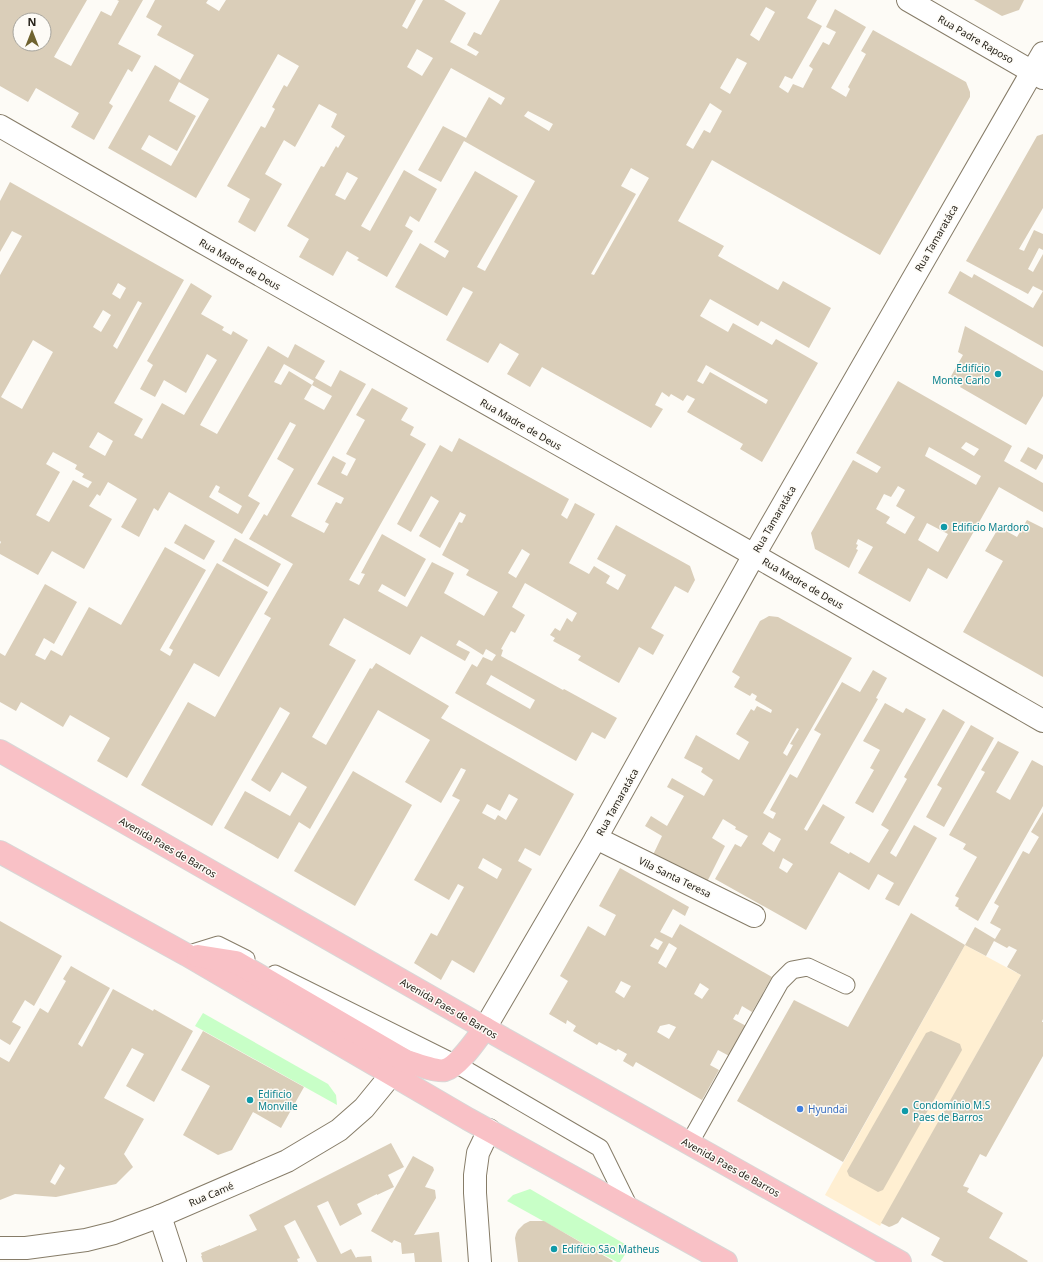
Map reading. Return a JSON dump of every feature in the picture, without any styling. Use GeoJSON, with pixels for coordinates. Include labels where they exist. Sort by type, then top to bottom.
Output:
{"type":"FeatureCollection","features":[{"type":"Feature","properties":{"kind":"main road","name":"Avenida Paes de Barros"},"geometry":{"type":"LineString","coordinates":[[0,750],[485,1028],[900,1262]]}},
{"type":"Feature","properties":{"kind":"main road"},"geometry":{"type":"LineString","coordinates":[[0,852],[187,955],[391,1075],[726,1262]]}},
{"type":"Feature","properties":{"kind":"main road"},"geometry":{"type":"LineString","coordinates":[[187,955],[236,962],[406,1061],[424,1067],[444,1070],[456,1064],[485,1028]]}},
{"type":"Feature","properties":{"kind":"street","name":"Rua Padre Raposo"},"geometry":{"type":"LineString","coordinates":[[908,0],[1040,68]]}},
{"type":"Feature","properties":{"kind":"street","name":"Rua Tamaratáca"},"geometry":{"type":"LineString","coordinates":[[485,1028],[596,838],[754,555],[1040,68]]}},
{"type":"Feature","properties":{"kind":"street","name":"Rua Madre de Deus"},"geometry":{"type":"LineString","coordinates":[[0,126],[1043,721]]}},
{"type":"Feature","properties":{"kind":"street","name":"Vila Santa Teresa"},"geometry":{"type":"LineString","coordinates":[[596,838],[754,916]]}},
{"type":"Feature","properties":{"kind":"street","name":"Rua Camé"},"geometry":{"type":"LineString","coordinates":[[0,1248],[26,1248],[86,1240],[114,1234],[160,1216],[287,1161],[339,1130],[364,1108],[391,1075]]}},
{"type":"Feature","properties":{"kind":"street"},"geometry":{"type":"LineString","coordinates":[[480,1262],[475,1174],[478,1153],[489,1130]]}},
{"type":"Feature","properties":{"kind":"street"},"geometry":{"type":"LineString","coordinates":[[160,1216],[175,1262]]}},
{"type":"Feature","properties":{"kind":"lane"},"geometry":{"type":"LineString","coordinates":[[690,1144],[780,982],[792,970],[808,967],[846,985]]}},
{"type":"Feature","properties":{"kind":"lane"},"geometry":{"type":"LineString","coordinates":[[456,1064],[600,1148],[630,1208]]}},
{"type":"Feature","properties":{"kind":"shaded area"},"geometry":{"type":"Polygon","coordinates":[[[965,945],[1021,975],[880,1226],[825,1195],[965,945]]]}},
{"type":"Feature","properties":{"kind":"green space"},"geometry":{"type":"Polygon","coordinates":[[[203,1013],[328,1084],[336,1095],[337,1105],[195,1026],[203,1013]]]}},
{"type":"Feature","properties":{"kind":"green space"},"geometry":{"type":"Polygon","coordinates":[[[530,1189],[630,1247],[620,1262],[617,1262],[507,1201],[513,1195],[530,1189]]]}},
{"type":"Feature","properties":{"kind":"building"},"geometry":{"type":"Polygon","coordinates":[[[0,0],[87,0],[54,57],[71,66],[101,11],[111,16],[119,1],[117,0],[143,0],[118,44],[141,56],[132,72],[128,69],[109,103],[113,106],[94,140],[71,127],[79,113],[36,88],[28,102],[0,86],[0,0]]]}},
{"type":"Feature","properties":{"kind":"building"},"geometry":{"type":"Polygon","coordinates":[[[155,0],[208,0],[206,3],[219,11],[226,0],[416,0],[402,26],[407,29],[423,0],[444,0],[466,13],[450,42],[476,56],[479,52],[467,45],[474,32],[481,35],[500,0],[817,0],[807,18],[822,26],[792,79],[785,76],[779,87],[788,93],[793,84],[803,88],[813,69],[809,66],[823,42],[829,45],[836,32],[826,27],[835,9],[866,27],[831,88],[846,97],[850,89],[848,87],[866,54],[861,51],[873,30],[966,82],[970,92],[970,97],[880,255],[712,160],[678,221],[724,246],[718,256],[778,290],[783,281],[831,308],[809,348],[761,321],[758,326],[710,299],[700,316],[728,332],[733,323],[772,345],[776,339],[818,363],[762,462],[740,449],[743,444],[687,412],[695,399],[687,395],[683,401],[671,394],[669,397],[662,392],[655,405],[663,409],[651,428],[542,367],[530,387],[507,374],[519,354],[500,343],[488,363],[446,340],[473,292],[463,287],[447,316],[395,287],[420,243],[445,258],[449,251],[434,242],[475,171],[518,196],[477,267],[485,271],[535,181],[464,141],[441,182],[418,170],[443,126],[466,138],[489,97],[501,105],[505,98],[451,68],[361,226],[370,231],[404,170],[437,189],[419,222],[410,216],[405,226],[413,231],[387,277],[357,260],[359,258],[347,251],[333,276],[299,257],[309,239],[287,226],[321,166],[324,167],[336,146],[338,148],[345,136],[331,127],[337,114],[319,104],[295,147],[284,140],[265,174],[282,184],[255,232],[238,222],[250,199],[227,186],[261,126],[265,128],[275,109],[272,107],[284,85],[287,87],[299,66],[278,54],[196,198],[108,148],[155,65],[180,80],[194,55],[157,35],[162,26],[146,17],[155,0]],[[766,7],[750,35],[759,41],[775,12],[766,7]],[[417,49],[407,67],[422,76],[433,58],[417,49]],[[737,58],[720,88],[730,94],[747,63],[737,58]],[[179,82],[169,101],[196,116],[177,151],[149,135],[141,149],[171,166],[209,99],[179,82]],[[710,103],[686,145],[693,149],[704,130],[710,133],[722,111],[710,103]],[[528,111],[524,116],[549,131],[553,124],[528,111]],[[631,168],[621,186],[636,194],[591,274],[594,275],[649,178],[631,168]],[[347,172],[335,195],[345,200],[358,178],[347,172]],[[706,365],[697,381],[703,384],[710,372],[766,404],[768,400],[706,365]]]}},
{"type":"Feature","properties":{"kind":"building"},"geometry":{"type":"Polygon","coordinates":[[[974,0],[1024,0],[1019,10],[1002,16],[974,0]]]}},
{"type":"Feature","properties":{"kind":"building"},"geometry":{"type":"Polygon","coordinates":[[[1043,134],[1043,208],[1019,249],[1024,251],[1034,230],[1043,234],[1043,250],[1039,248],[1028,269],[1033,272],[1043,254],[1043,291],[1033,286],[1028,294],[966,261],[1037,136],[1043,134]]]}},
{"type":"Feature","properties":{"kind":"building"},"geometry":{"type":"Polygon","coordinates":[[[10,182],[184,280],[114,403],[143,419],[134,435],[142,439],[162,403],[184,415],[217,360],[207,354],[186,393],[164,380],[155,397],[140,389],[153,365],[147,361],[191,283],[212,296],[201,314],[224,327],[222,330],[231,335],[233,331],[248,340],[200,425],[217,434],[268,346],[288,358],[295,344],[325,361],[315,378],[331,387],[340,370],[366,384],[291,516],[324,533],[329,524],[325,522],[336,502],[341,504],[344,498],[317,484],[333,456],[346,463],[341,473],[347,476],[356,459],[346,454],[365,420],[356,415],[372,388],[408,408],[401,420],[414,427],[410,435],[426,444],[349,580],[359,585],[365,574],[361,573],[382,534],[426,559],[405,597],[382,584],[378,591],[407,607],[432,562],[454,573],[444,593],[484,616],[498,592],[466,575],[469,570],[442,555],[459,522],[462,523],[466,515],[460,512],[440,548],[419,536],[439,501],[431,496],[411,532],[397,524],[440,445],[452,452],[459,438],[569,499],[561,515],[567,519],[575,503],[595,514],[569,563],[589,574],[594,566],[610,576],[606,583],[618,590],[626,575],[597,559],[616,525],[690,566],[695,580],[688,593],[675,586],[651,628],[664,635],[653,655],[639,647],[619,683],[578,660],[581,656],[553,641],[555,638],[550,635],[555,628],[560,631],[567,618],[572,622],[577,613],[525,583],[512,607],[525,615],[515,633],[511,631],[501,649],[503,650],[501,656],[617,718],[605,739],[592,732],[576,761],[455,693],[472,664],[477,667],[483,657],[492,661],[496,655],[486,649],[483,655],[459,640],[456,645],[470,652],[465,661],[421,636],[410,655],[344,618],[329,645],[356,660],[312,737],[326,745],[370,668],[372,669],[376,663],[449,706],[441,718],[574,794],[540,856],[525,848],[518,861],[532,869],[474,973],[452,960],[441,980],[414,963],[431,933],[437,936],[464,887],[458,884],[449,900],[414,880],[460,800],[452,796],[466,770],[461,768],[441,803],[405,782],[430,740],[378,710],[310,829],[299,822],[278,859],[224,828],[245,791],[290,816],[307,787],[282,772],[270,792],[251,780],[290,713],[280,707],[212,826],[141,785],[188,702],[215,717],[271,618],[264,614],[293,564],[249,539],[264,514],[267,516],[294,469],[277,459],[296,425],[290,422],[248,496],[260,503],[242,534],[169,492],[158,511],[154,508],[139,537],[121,527],[137,499],[108,482],[100,496],[97,494],[89,506],[112,519],[84,569],[52,551],[38,575],[0,554],[0,275],[22,236],[12,231],[0,252],[0,201],[10,182]],[[118,283],[112,294],[120,299],[126,288],[118,283]],[[138,301],[113,346],[117,349],[142,303],[138,301]],[[103,310],[93,327],[101,332],[111,315],[103,310]],[[33,340],[1,397],[22,409],[53,352],[33,340]],[[284,364],[274,382],[281,385],[289,371],[312,385],[314,381],[284,364]],[[312,385],[304,399],[324,410],[332,396],[312,385]],[[98,432],[89,447],[105,456],[113,441],[98,432]],[[53,452],[46,464],[60,472],[36,515],[49,522],[73,480],[88,488],[92,482],[82,477],[84,474],[75,469],[77,465],[53,452]],[[216,485],[209,497],[238,514],[242,506],[218,492],[220,487],[216,485]],[[522,549],[508,573],[516,578],[530,554],[522,549]],[[491,675],[486,684],[530,709],[535,700],[491,675]],[[509,794],[500,811],[487,804],[482,813],[495,820],[498,815],[506,820],[518,799],[509,794]],[[483,858],[478,868],[497,879],[502,869],[483,858]]]}},
{"type":"Feature","properties":{"kind":"building"},"geometry":{"type":"Polygon","coordinates":[[[960,271],[972,278],[974,274],[1033,308],[1043,291],[1043,347],[948,293],[960,271]]]}},
{"type":"Feature","properties":{"kind":"building","name":"Edifício Monte Carlo"},"geometry":{"type":"Polygon","coordinates":[[[965,326],[1043,371],[1043,396],[1026,425],[960,387],[961,385],[950,378],[963,355],[958,352],[965,326]]]}},
{"type":"Feature","properties":{"kind":"building"},"geometry":{"type":"Polygon","coordinates":[[[898,381],[1012,446],[1004,461],[1043,483],[1043,512],[999,487],[947,579],[928,568],[910,602],[858,573],[873,547],[858,539],[856,549],[858,550],[849,568],[815,549],[811,533],[853,460],[877,473],[881,467],[856,453],[898,381]],[[966,442],[961,448],[974,456],[979,449],[966,442]],[[929,447],[925,456],[976,485],[981,476],[929,447]],[[898,486],[891,497],[884,494],[876,509],[890,517],[886,523],[905,534],[915,517],[896,506],[905,490],[898,486]],[[927,523],[918,540],[938,552],[948,534],[927,523]]]}},
{"type":"Feature","properties":{"kind":"building"},"geometry":{"type":"Polygon","coordinates":[[[1028,447],[1043,455],[1043,458],[1036,470],[1020,461],[1028,447]]]}},
{"type":"Feature","properties":{"kind":"building"},"geometry":{"type":"Polygon","coordinates":[[[1027,520],[1043,528],[1043,677],[963,632],[1003,561],[985,551],[999,527],[1017,537],[1027,520]]]}},
{"type":"Feature","properties":{"kind":"building"},"geometry":{"type":"Polygon","coordinates":[[[185,524],[215,541],[204,560],[174,543],[185,524]]]}},
{"type":"Feature","properties":{"kind":"building"},"geometry":{"type":"Polygon","coordinates":[[[235,538],[281,564],[268,587],[222,561],[235,538]]]}},
{"type":"Feature","properties":{"kind":"building"},"geometry":{"type":"Polygon","coordinates":[[[165,547],[206,570],[160,650],[170,656],[173,650],[169,648],[217,563],[268,592],[219,677],[194,663],[127,778],[97,761],[110,738],[70,715],[63,727],[21,702],[16,711],[0,702],[0,653],[5,656],[45,584],[77,602],[54,644],[44,638],[35,655],[45,660],[51,650],[62,656],[89,607],[121,625],[165,547]]]}},
{"type":"Feature","properties":{"kind":"building"},"geometry":{"type":"Polygon","coordinates":[[[769,616],[778,617],[852,658],[763,813],[773,819],[776,813],[770,810],[790,774],[797,778],[821,734],[814,730],[842,682],[860,692],[873,670],[887,678],[876,698],[878,699],[804,829],[807,831],[823,804],[845,817],[830,843],[869,863],[889,830],[881,825],[907,779],[904,777],[943,709],[965,722],[890,853],[896,857],[914,825],[937,838],[899,906],[885,899],[894,883],[878,874],[869,890],[839,872],[806,930],[715,879],[735,844],[741,847],[748,836],[735,829],[736,827],[723,819],[712,838],[725,846],[705,886],[652,857],[662,836],[645,826],[651,816],[667,826],[684,796],[667,787],[672,778],[704,796],[713,780],[701,772],[703,768],[684,758],[696,735],[739,760],[749,742],[736,734],[751,709],[754,711],[757,706],[771,713],[772,710],[755,700],[757,696],[752,693],[750,696],[734,687],[740,677],[732,672],[760,621],[769,616]],[[797,728],[783,753],[787,756],[793,745],[790,744],[799,729],[797,728]],[[769,832],[762,844],[774,852],[781,839],[769,832]],[[783,858],[779,868],[787,873],[793,864],[783,858]]]}},
{"type":"Feature","properties":{"kind":"building"},"geometry":{"type":"Polygon","coordinates":[[[885,703],[903,713],[906,708],[926,719],[873,813],[855,803],[874,770],[870,768],[880,750],[863,741],[885,703]]]}},
{"type":"Feature","properties":{"kind":"building"},"geometry":{"type":"Polygon","coordinates":[[[971,725],[994,738],[944,827],[926,817],[942,788],[937,785],[971,725]]]}},
{"type":"Feature","properties":{"kind":"building"},"geometry":{"type":"Polygon","coordinates":[[[998,741],[1019,752],[996,792],[1010,800],[1032,760],[1043,766],[1043,806],[978,921],[955,906],[959,898],[955,896],[977,857],[963,849],[966,844],[949,835],[985,772],[981,770],[998,741]]]}},
{"type":"Feature","properties":{"kind":"building"},"geometry":{"type":"Polygon","coordinates":[[[353,771],[412,805],[355,906],[294,871],[353,771]]]}},
{"type":"Feature","properties":{"kind":"building"},"geometry":{"type":"Polygon","coordinates":[[[1043,812],[1043,1056],[986,1157],[980,1154],[963,1186],[969,1188],[967,1192],[1003,1213],[989,1238],[1028,1261],[1027,1262],[944,1262],[931,1255],[940,1238],[902,1217],[898,1223],[889,1227],[881,1223],[1021,975],[1007,967],[1017,950],[1009,946],[1007,948],[994,941],[986,956],[965,945],[975,927],[995,939],[1001,929],[990,923],[999,906],[994,903],[1023,851],[1029,854],[1039,837],[1031,832],[1043,812]]]}},
{"type":"Feature","properties":{"kind":"building"},"geometry":{"type":"Polygon","coordinates":[[[620,868],[689,907],[685,916],[673,909],[660,932],[672,938],[680,924],[772,977],[752,1012],[742,1006],[738,1015],[736,1014],[733,1019],[750,1028],[733,1058],[718,1050],[710,1065],[719,1070],[702,1100],[636,1062],[633,1067],[623,1061],[627,1054],[618,1049],[616,1051],[599,1042],[597,1045],[573,1031],[576,1026],[567,1020],[566,1024],[549,1014],[568,981],[560,976],[588,926],[605,936],[616,915],[599,906],[620,868]],[[655,938],[650,946],[658,950],[663,942],[655,938]],[[669,943],[658,963],[666,968],[677,948],[669,943]],[[621,981],[615,992],[624,998],[631,986],[621,981]],[[700,983],[694,994],[702,999],[709,989],[700,983]],[[669,1024],[660,1026],[657,1032],[669,1039],[676,1027],[669,1024]]]}},
{"type":"Feature","properties":{"kind":"building"},"geometry":{"type":"Polygon","coordinates":[[[911,913],[965,945],[843,1162],[737,1101],[794,1000],[848,1027],[911,913]]]}},
{"type":"Feature","properties":{"kind":"building"},"geometry":{"type":"Polygon","coordinates":[[[0,921],[62,956],[34,1006],[25,1000],[12,1022],[21,1027],[10,1045],[0,1039],[0,921]]]}},
{"type":"Feature","properties":{"kind":"building"},"geometry":{"type":"Polygon","coordinates":[[[71,966],[110,988],[78,1044],[82,1047],[113,989],[153,1011],[154,1009],[193,1031],[154,1102],[126,1086],[144,1054],[132,1048],[104,1098],[144,1119],[124,1154],[133,1167],[116,1184],[56,1197],[15,1194],[0,1200],[0,1057],[9,1062],[40,1008],[48,1013],[66,981],[63,979],[71,966]],[[60,1164],[50,1182],[55,1185],[65,1168],[60,1164]]]}},
{"type":"Feature","properties":{"kind":"building","name":"Edificio Monville"},"geometry":{"type":"Polygon","coordinates":[[[203,1031],[304,1087],[281,1128],[253,1112],[232,1150],[218,1155],[183,1135],[210,1086],[181,1070],[203,1031]]]}},
{"type":"Feature","properties":{"kind":"building","name":"Condomínio M.S Paes de Barros"},"geometry":{"type":"Polygon","coordinates":[[[931,1031],[960,1044],[962,1050],[883,1190],[878,1192],[849,1176],[847,1171],[926,1033],[931,1031]]]}},
{"type":"Feature","properties":{"kind":"building"},"geometry":{"type":"Polygon","coordinates":[[[391,1143],[404,1167],[388,1175],[394,1187],[357,1204],[362,1214],[340,1226],[328,1201],[317,1206],[341,1254],[351,1249],[356,1258],[371,1256],[372,1262],[317,1262],[295,1220],[284,1226],[300,1258],[297,1259],[298,1262],[203,1262],[201,1253],[257,1230],[249,1215],[391,1143]]]}},
{"type":"Feature","properties":{"kind":"building"},"geometry":{"type":"Polygon","coordinates":[[[413,1156],[433,1167],[434,1170],[425,1187],[435,1190],[436,1198],[414,1235],[439,1232],[442,1262],[415,1262],[414,1253],[402,1254],[401,1243],[394,1240],[392,1243],[371,1231],[413,1156]]]}},
{"type":"Feature","properties":{"kind":"building","name":"Edifício São Matheus"},"geometry":{"type":"Polygon","coordinates":[[[530,1221],[544,1221],[613,1261],[518,1262],[515,1238],[516,1234],[524,1224],[530,1221]]]}},
{"type":"Feature","properties":{"kind":"place","name":"Edifício Monte Carlo"},"geometry":{"type":"Point","coordinates":[998,374]}},
{"type":"Feature","properties":{"kind":"place","name":"Edificio Mardoro"},"geometry":{"type":"Point","coordinates":[944,527]}},
{"type":"Feature","properties":{"kind":"place","name":"Edificio Monville"},"geometry":{"type":"Point","coordinates":[250,1100]}},
{"type":"Feature","properties":{"kind":"place","name":"Hyundai"},"geometry":{"type":"Point","coordinates":[800,1109]}},
{"type":"Feature","properties":{"kind":"place","name":"Condomínio M.S Paes de Barros"},"geometry":{"type":"Point","coordinates":[905,1111]}},
{"type":"Feature","properties":{"kind":"place","name":"Edifício São Matheus"},"geometry":{"type":"Point","coordinates":[554,1249]}}]}
